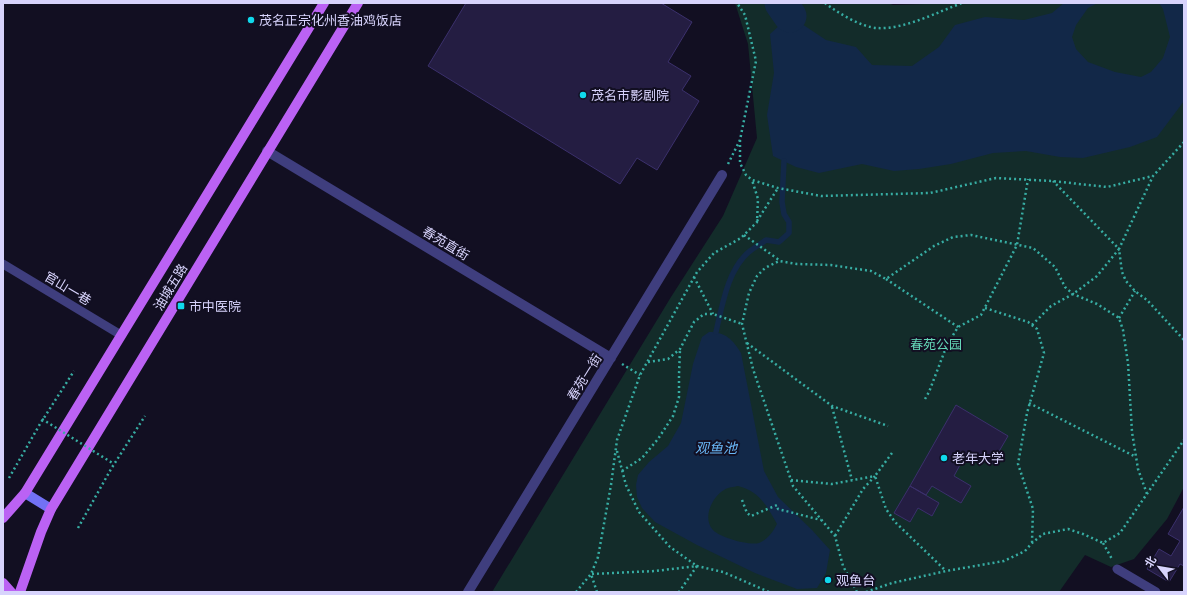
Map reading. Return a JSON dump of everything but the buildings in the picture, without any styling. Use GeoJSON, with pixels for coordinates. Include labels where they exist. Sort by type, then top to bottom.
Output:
{"type":"FeatureCollection","features":[{"type":"Feature","properties":{"kind":"main road","name":"油城五路"},"geometry":{"type":"LineString","coordinates":[[3,518],[25,493],[324,3]]}},
{"type":"Feature","properties":{"kind":"main road","name":"油城五路"},"geometry":{"type":"LineString","coordinates":[[20,592],[41,532],[51,509],[358,3]]}},
{"type":"Feature","properties":{"kind":"main road"},"geometry":{"type":"LineString","coordinates":[[25,493],[51,509]]}},
{"type":"Feature","properties":{"kind":"main road"},"geometry":{"type":"LineString","coordinates":[[3,583],[11,592]]}},
{"type":"Feature","properties":{"kind":"street","name":"春苑直街"},"geometry":{"type":"LineString","coordinates":[[267,152],[610,358]]}},
{"type":"Feature","properties":{"kind":"street","name":"春苑一街"},"geometry":{"type":"LineString","coordinates":[[468,592],[722,175]]}},
{"type":"Feature","properties":{"kind":"lane","name":"官山一巷"},"geometry":{"type":"LineString","coordinates":[[3,264],[121,334]]}},
{"type":"Feature","properties":{"kind":"lane"},"geometry":{"type":"LineString","coordinates":[[1117,568],[1156,592]]}},
{"type":"Feature","properties":{"kind":"path"},"geometry":{"type":"LineString","coordinates":[[737,3],[745,15],[756,61],[740,140],[740,163],[746,175],[752,180],[784,190],[821,196],[930,194],[996,178],[1028,179],[1107,187],[1154,176]]}},
{"type":"Feature","properties":{"kind":"path"},"geometry":{"type":"LineString","coordinates":[[825,3],[834,10],[858,22],[877,28],[901,26],[962,3]]}},
{"type":"Feature","properties":{"kind":"path"},"geometry":{"type":"LineString","coordinates":[[722,175],[740,140]]}},
{"type":"Feature","properties":{"kind":"path"},"geometry":{"type":"LineString","coordinates":[[1032,325],[1051,306],[1072,294],[1097,276],[1119,249],[1154,176],[1184,142]]}},
{"type":"Feature","properties":{"kind":"path"},"geometry":{"type":"LineString","coordinates":[[925,398],[929,392],[947,345],[958,327],[981,315],[1018,245],[1028,179]]}},
{"type":"Feature","properties":{"kind":"path"},"geometry":{"type":"LineString","coordinates":[[752,180],[758,199],[757,222]]}},
{"type":"Feature","properties":{"kind":"path"},"geometry":{"type":"LineString","coordinates":[[1052,181],[1119,249],[1122,272],[1126,281],[1135,291],[1147,300],[1184,340]]}},
{"type":"Feature","properties":{"kind":"path"},"geometry":{"type":"LineString","coordinates":[[576,592],[591,574],[598,557],[611,485],[617,440],[640,375],[694,277],[714,253],[741,238],[757,222],[778,188]]}},
{"type":"Feature","properties":{"kind":"path"},"geometry":{"type":"LineString","coordinates":[[744,235],[779,261],[796,264],[831,265],[871,271],[886,279],[958,327]]}},
{"type":"Feature","properties":{"kind":"path"},"geometry":{"type":"LineString","coordinates":[[886,279],[908,262],[934,246],[953,237],[971,235],[1033,248],[1055,267],[1065,287],[1072,294],[1097,304],[1119,318],[1123,330],[1128,363],[1132,432],[1138,469],[1147,494]]}},
{"type":"Feature","properties":{"kind":"path"},"geometry":{"type":"LineString","coordinates":[[779,261],[765,268],[757,276],[749,293],[742,324],[746,342],[753,369],[790,480],[793,486],[835,536],[843,566],[857,592]]}},
{"type":"Feature","properties":{"kind":"path"},"geometry":{"type":"LineString","coordinates":[[694,277],[713,314]]}},
{"type":"Feature","properties":{"kind":"path"},"geometry":{"type":"LineString","coordinates":[[1119,318],[1135,291]]}},
{"type":"Feature","properties":{"kind":"path"},"geometry":{"type":"LineString","coordinates":[[985,308],[1028,322],[1032,325],[1037,330],[1044,353],[1029,403],[1018,464],[1033,509],[1032,543]]}},
{"type":"Feature","properties":{"kind":"path"},"geometry":{"type":"LineString","coordinates":[[647,362],[668,359],[680,349],[694,322],[704,314],[713,314],[742,324]]}},
{"type":"Feature","properties":{"kind":"path"},"geometry":{"type":"LineString","coordinates":[[746,342],[832,406],[888,426]]}},
{"type":"Feature","properties":{"kind":"path"},"geometry":{"type":"LineString","coordinates":[[622,471],[642,458],[658,439],[673,416],[679,397],[678,375],[680,349]]}},
{"type":"Feature","properties":{"kind":"path"},"geometry":{"type":"LineString","coordinates":[[610,358],[640,375]]}},
{"type":"Feature","properties":{"kind":"path"},"geometry":{"type":"LineString","coordinates":[[9,478],[42,419],[74,371]]}},
{"type":"Feature","properties":{"kind":"path"},"geometry":{"type":"LineString","coordinates":[[1029,403],[1136,457]]}},
{"type":"Feature","properties":{"kind":"path"},"geometry":{"type":"LineString","coordinates":[[832,406],[852,480]]}},
{"type":"Feature","properties":{"kind":"path"},"geometry":{"type":"LineString","coordinates":[[78,528],[114,464],[145,416]]}},
{"type":"Feature","properties":{"kind":"path"},"geometry":{"type":"LineString","coordinates":[[42,419],[114,464]]}},
{"type":"Feature","properties":{"kind":"path"},"geometry":{"type":"LineString","coordinates":[[866,592],[892,583],[946,571],[1004,561],[1025,551],[1043,534],[1068,529],[1103,543],[1120,533],[1184,440]]}},
{"type":"Feature","properties":{"kind":"path"},"geometry":{"type":"LineString","coordinates":[[616,448],[626,485],[639,512],[670,547],[697,566]]}},
{"type":"Feature","properties":{"kind":"path"},"geometry":{"type":"LineString","coordinates":[[835,536],[863,489],[892,453]]}},
{"type":"Feature","properties":{"kind":"path"},"geometry":{"type":"LineString","coordinates":[[790,480],[832,484],[875,476]]}},
{"type":"Feature","properties":{"kind":"path"},"geometry":{"type":"LineString","coordinates":[[875,476],[886,509],[895,522],[946,571]]}},
{"type":"Feature","properties":{"kind":"path"},"geometry":{"type":"LineString","coordinates":[[742,500],[747,514],[752,516],[777,505],[778,509],[822,520]]}},
{"type":"Feature","properties":{"kind":"path"},"geometry":{"type":"LineString","coordinates":[[679,592],[697,566]]}},
{"type":"Feature","properties":{"kind":"path"},"geometry":{"type":"LineString","coordinates":[[591,574],[655,571],[697,566],[723,572],[768,592]]}},
{"type":"Feature","properties":{"kind":"path"},"geometry":{"type":"LineString","coordinates":[[591,574],[596,592]]}},
{"type":"Feature","properties":{"kind":"green space","name":"春苑公园"},"geometry":{"type":"Polygon","coordinates":[[[735,3],[888,3],[893,5],[954,3],[1184,3],[1184,487],[1167,519],[1134,559],[1111,567],[1085,555],[1059,592],[492,592],[671,297],[723,216],[757,138],[748,44],[735,3]]]}},
{"type":"Feature","properties":{"kind":"water"},"geometry":{"type":"Polygon","coordinates":[[[1064,3],[1098,3],[1088,8],[1076,25],[1072,37],[1076,49],[1088,62],[1115,72],[1141,77],[1151,72],[1163,58],[1170,37],[1163,9],[1159,3],[1184,3],[1184,101],[1157,137],[1130,147],[1083,158],[1060,157],[1026,151],[993,153],[951,164],[894,171],[862,164],[819,173],[796,167],[773,156],[767,115],[774,73],[770,34],[790,16],[826,40],[856,47],[872,65],[912,66],[939,47],[955,25],[985,17],[1024,20],[1052,13],[1064,3]]]}},
{"type":"Feature","properties":{"kind":"water","name":"观鱼池"},"geometry":{"type":"Polygon","coordinates":[[[709,332],[720,333],[732,341],[741,353],[764,471],[778,497],[830,550],[826,573],[817,588],[797,589],[755,573],[697,545],[655,522],[642,508],[637,497],[636,485],[638,475],[649,462],[668,446],[681,423],[693,364],[702,337],[709,332]],[[738,486],[731,487],[720,493],[712,503],[708,514],[708,520],[716,533],[742,542],[754,544],[759,543],[770,535],[777,524],[762,500],[757,495],[738,486]]]}},
{"type":"Feature","properties":{"kind":"waterway"},"geometry":{"type":"LineString","coordinates":[[781,3],[790,16]]}},
{"type":"Feature","properties":{"kind":"waterway"},"geometry":{"type":"LineString","coordinates":[[716,332],[727,288],[731,277],[742,258],[766,240],[779,242],[789,233],[789,222],[784,214],[782,202],[784,161]]}},
{"type":"Feature","properties":{"kind":"place","name":"茂名正宗化州香油鸡饭店"},"geometry":{"type":"Point","coordinates":[251,20]}},
{"type":"Feature","properties":{"kind":"place","name":"茂名市影剧院"},"geometry":{"type":"Point","coordinates":[583,95]}},
{"type":"Feature","properties":{"kind":"place","name":"市中医院"},"geometry":{"type":"Point","coordinates":[181,306]}},
{"type":"Feature","properties":{"kind":"place","name":"老年大学"},"geometry":{"type":"Point","coordinates":[944,458]}},
{"type":"Feature","properties":{"kind":"place","name":"观鱼台"},"geometry":{"type":"Point","coordinates":[828,580]}}]}
